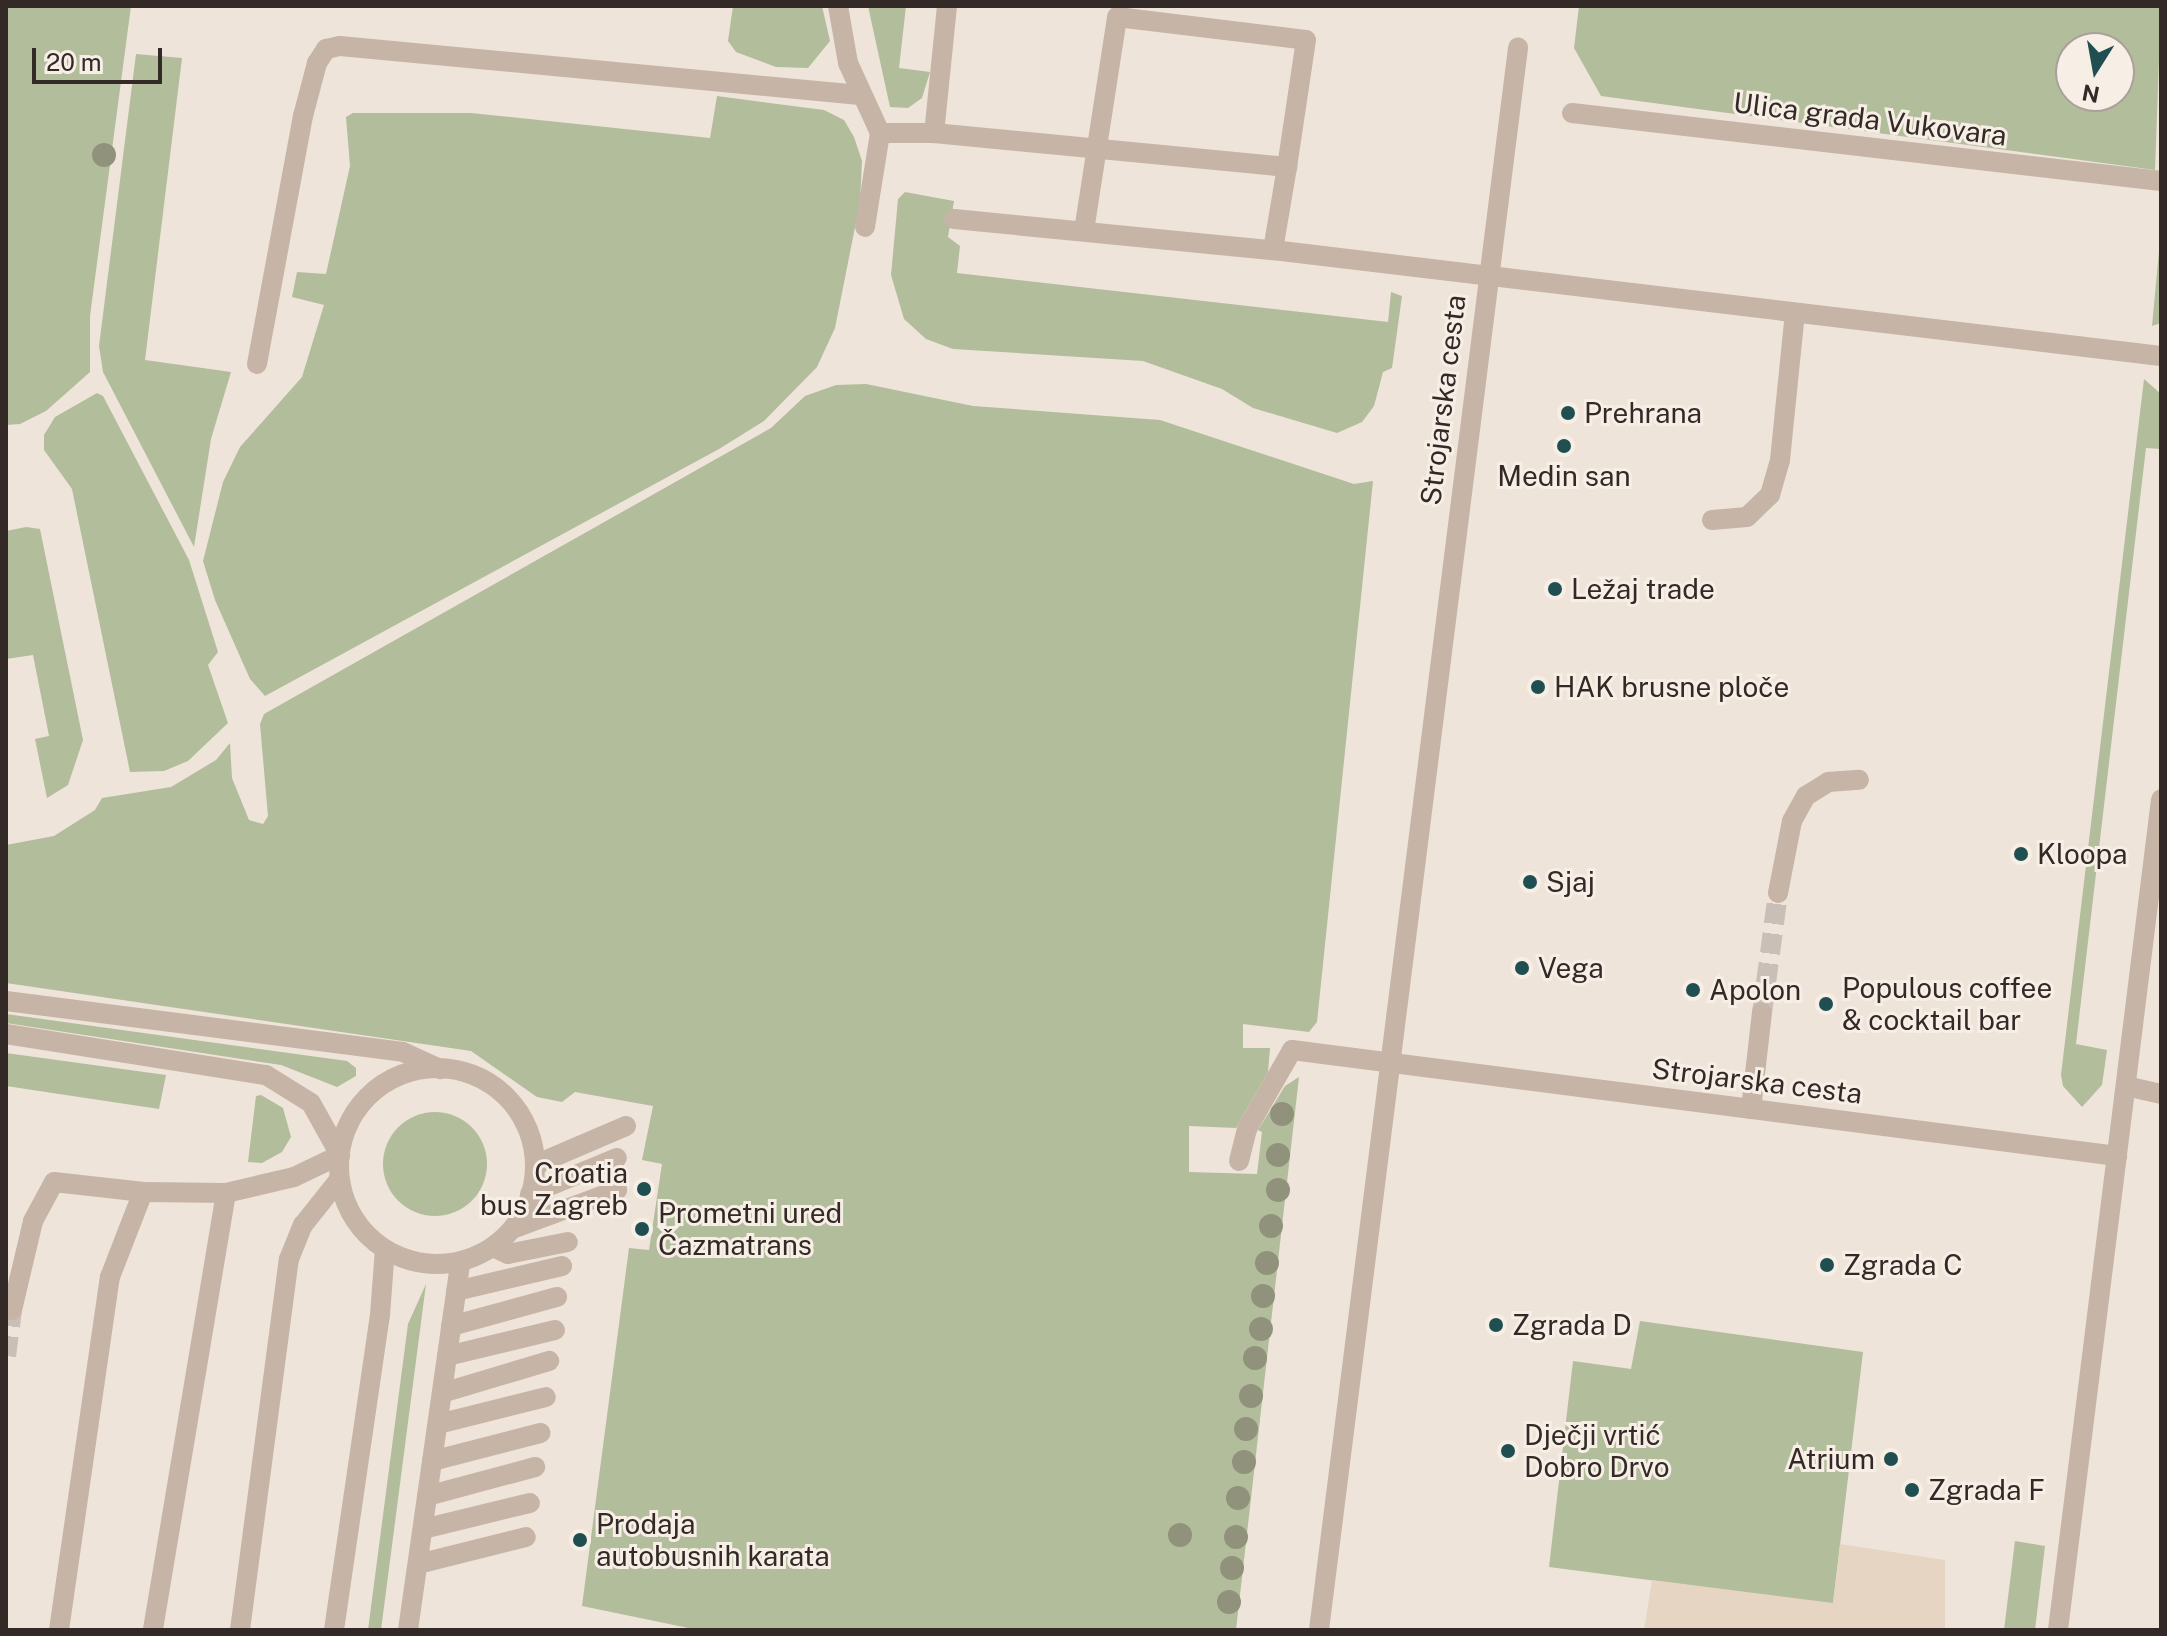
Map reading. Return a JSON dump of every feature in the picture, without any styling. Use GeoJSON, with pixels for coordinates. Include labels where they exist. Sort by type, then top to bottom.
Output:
{"type":"FeatureCollection","features":[{"type":"Feature","properties":{"kind":"street"},"geometry":{"type":"LineString","coordinates":[[838,6],[848,63],[880,133],[865,227]]}},
{"type":"Feature","properties":{"kind":"street"},"geometry":{"type":"LineString","coordinates":[[934,133],[947,6]]}},
{"type":"Feature","properties":{"kind":"street"},"geometry":{"type":"LineString","coordinates":[[1084,231],[1117,17],[1306,40],[1273,250]]}},
{"type":"Feature","properties":{"kind":"street"},"geometry":{"type":"LineString","coordinates":[[257,364],[303,116],[317,63],[326,49],[340,46],[860,95]]}},
{"type":"Feature","properties":{"kind":"street"},"geometry":{"type":"LineString","coordinates":[[954,219],[1273,250],[1487,276],[1518,47]]}},
{"type":"Feature","properties":{"kind":"street","name":"Ulica grada Vukovara"},"geometry":{"type":"LineString","coordinates":[[1572,113],[2161,181]]}},
{"type":"Feature","properties":{"kind":"street"},"geometry":{"type":"LineString","coordinates":[[880,133],[934,133],[1287,167]]}},
{"type":"Feature","properties":{"kind":"street","name":"Strojarska cesta"},"geometry":{"type":"LineString","coordinates":[[1319,1630],[1487,276],[2161,356]]}},
{"type":"Feature","properties":{"kind":"street"},"geometry":{"type":"LineString","coordinates":[[1712,520],[1747,517],[1770,495],[1780,460],[1795,313]]}},
{"type":"Feature","properties":{"kind":"street"},"geometry":{"type":"LineString","coordinates":[[1778,893],[1792,821],[1806,796],[1828,782],[1859,780]]}},
{"type":"Feature","properties":{"kind":"street"},"geometry":{"type":"LineString","coordinates":[[2058,1630],[2161,799]]}},
{"type":"Feature","properties":{"kind":"street"},"geometry":{"type":"LineString","coordinates":[[6,1001],[403,1052],[440,1069],[480,1077],[506,1096],[530,1137],[535,1165],[530,1194],[515,1228],[495,1248],[460,1264],[421,1261],[385,1249],[351,1216],[338,1181],[340,1155],[351,1119],[373,1091],[397,1077],[440,1069]]}},
{"type":"Feature","properties":{"kind":"street"},"geometry":{"type":"LineString","coordinates":[[1751,1109],[1762,1013]]}},
{"type":"Feature","properties":{"kind":"street"},"geometry":{"type":"LineString","coordinates":[[6,1034],[266,1075],[311,1103],[340,1155]]}},
{"type":"Feature","properties":{"kind":"street"},"geometry":{"type":"LineString","coordinates":[[1239,1161],[1247,1129],[1292,1050],[1390,1062]]}},
{"type":"Feature","properties":{"kind":"street","name":"Strojarska cesta"},"geometry":{"type":"LineString","coordinates":[[1390,1062],[2117,1156]]}},
{"type":"Feature","properties":{"kind":"street"},"geometry":{"type":"LineString","coordinates":[[2126,1086],[2161,1094]]}},
{"type":"Feature","properties":{"kind":"street"},"geometry":{"type":"LineString","coordinates":[[535,1165],[626,1126]]}},
{"type":"Feature","properties":{"kind":"street"},"geometry":{"type":"LineString","coordinates":[[12,1310],[33,1221],[54,1182],[143,1192],[226,1193],[294,1177],[340,1155]]}},
{"type":"Feature","properties":{"kind":"street"},"geometry":{"type":"LineString","coordinates":[[530,1194],[617,1158]]}},
{"type":"Feature","properties":{"kind":"street"},"geometry":{"type":"LineString","coordinates":[[240,1630],[289,1259],[303,1225],[338,1181]]}},
{"type":"Feature","properties":{"kind":"street"},"geometry":{"type":"LineString","coordinates":[[515,1228],[617,1190]]}},
{"type":"Feature","properties":{"kind":"street"},"geometry":{"type":"LineString","coordinates":[[59,1630],[110,1277],[143,1192]]}},
{"type":"Feature","properties":{"kind":"street"},"geometry":{"type":"LineString","coordinates":[[153,1630],[226,1193]]}},
{"type":"Feature","properties":{"kind":"street"},"geometry":{"type":"LineString","coordinates":[[495,1248],[508,1254],[568,1242]]}},
{"type":"Feature","properties":{"kind":"street"},"geometry":{"type":"LineString","coordinates":[[334,1630],[380,1315],[385,1249]]}},
{"type":"Feature","properties":{"kind":"street"},"geometry":{"type":"LineString","coordinates":[[408,1630],[460,1264]]}},
{"type":"Feature","properties":{"kind":"street"},"geometry":{"type":"LineString","coordinates":[[456,1291],[562,1266]]}},
{"type":"Feature","properties":{"kind":"street"},"geometry":{"type":"LineString","coordinates":[[451,1326],[557,1297]]}},
{"type":"Feature","properties":{"kind":"street"},"geometry":{"type":"LineString","coordinates":[[447,1356],[555,1330]]}},
{"type":"Feature","properties":{"kind":"street"},"geometry":{"type":"LineString","coordinates":[[442,1393],[549,1361]]}},
{"type":"Feature","properties":{"kind":"street"},"geometry":{"type":"LineString","coordinates":[[438,1424],[546,1397]]}},
{"type":"Feature","properties":{"kind":"street"},"geometry":{"type":"LineString","coordinates":[[432,1461],[540,1433]]}},
{"type":"Feature","properties":{"kind":"street"},"geometry":{"type":"LineString","coordinates":[[427,1496],[535,1467]]}},
{"type":"Feature","properties":{"kind":"street"},"geometry":{"type":"LineString","coordinates":[[423,1529],[530,1503]]}},
{"type":"Feature","properties":{"kind":"street"},"geometry":{"type":"LineString","coordinates":[[418,1564],[526,1537]]}},
{"type":"Feature","properties":{"kind":"green space"},"geometry":{"type":"Polygon","coordinates":[[[6,6],[131,6],[90,316],[90,372],[46,411],[20,424],[6,425],[6,6]]]}},
{"type":"Feature","properties":{"kind":"green space"},"geometry":{"type":"Polygon","coordinates":[[[733,6],[822,6],[830,41],[808,68],[776,67],[736,52],[728,41],[733,6]]]}},
{"type":"Feature","properties":{"kind":"green space"},"geometry":{"type":"Polygon","coordinates":[[[868,6],[906,6],[899,68],[930,72],[922,98],[908,108],[890,107],[868,6]]]}},
{"type":"Feature","properties":{"kind":"green space"},"geometry":{"type":"Polygon","coordinates":[[[1579,6],[2161,6],[2155,170],[1601,96],[1574,48],[1579,6]]]}},
{"type":"Feature","properties":{"kind":"green space"},"geometry":{"type":"Polygon","coordinates":[[[136,54],[182,58],[145,360],[231,372],[211,439],[194,547],[103,372],[99,346],[136,54]]]}},
{"type":"Feature","properties":{"kind":"green space"},"geometry":{"type":"Polygon","coordinates":[[[717,96],[824,110],[844,120],[854,137],[862,161],[860,202],[835,328],[817,367],[764,421],[719,449],[265,696],[250,679],[215,600],[203,561],[223,482],[240,447],[302,377],[324,305],[292,297],[297,272],[326,274],[350,166],[346,117],[353,113],[471,113],[710,138],[717,96]]]}},
{"type":"Feature","properties":{"kind":"green space"},"geometry":{"type":"Polygon","coordinates":[[[905,192],[954,201],[948,237],[960,246],[957,273],[1388,322],[1391,292],[1402,296],[1392,368],[1383,372],[1374,406],[1362,422],[1337,433],[1253,408],[1222,389],[1143,361],[953,349],[926,339],[904,319],[891,275],[898,199],[905,192]]]}},
{"type":"Feature","properties":{"kind":"green space"},"geometry":{"type":"Polygon","coordinates":[[[2161,230],[2161,323],[2152,326],[2161,230]]]}},
{"type":"Feature","properties":{"kind":"green space"},"geometry":{"type":"Polygon","coordinates":[[[2144,379],[2161,394],[2161,449],[2146,448],[2076,1044],[2107,1050],[2102,1085],[2082,1107],[2063,1086],[2061,1075],[2144,379]]]}},
{"type":"Feature","properties":{"kind":"green space"},"geometry":{"type":"Polygon","coordinates":[[[866,384],[973,406],[1160,420],[1354,484],[1373,481],[1317,1022],[1309,1032],[1243,1024],[1243,1048],[1270,1048],[1268,1072],[1236,1128],[1189,1126],[1189,1172],[1257,1174],[1262,1132],[1258,1130],[1285,1086],[1299,1077],[1236,1630],[698,1630],[582,1606],[629,1248],[649,1250],[662,1164],[642,1160],[653,1106],[575,1092],[562,1102],[537,1097],[471,1051],[6,983],[6,845],[54,836],[95,810],[102,798],[171,787],[216,760],[230,743],[232,778],[249,820],[263,824],[268,816],[260,724],[264,714],[771,428],[805,396],[836,385],[866,384]]]}},
{"type":"Feature","properties":{"kind":"green space"},"geometry":{"type":"Polygon","coordinates":[[[97,393],[103,396],[189,560],[218,652],[208,665],[228,723],[188,761],[164,771],[130,772],[72,489],[44,450],[44,435],[55,417],[97,393]]]}},
{"type":"Feature","properties":{"kind":"green space"},"geometry":{"type":"Polygon","coordinates":[[[26,527],[40,529],[83,740],[68,785],[47,798],[35,739],[49,736],[33,655],[6,659],[6,531],[26,527]]]}},
{"type":"Feature","properties":{"kind":"green space"},"geometry":{"type":"Polygon","coordinates":[[[6,1014],[347,1061],[356,1068],[356,1076],[337,1087],[281,1065],[6,1023],[6,1014]]]}},
{"type":"Feature","properties":{"kind":"green space"},"geometry":{"type":"Polygon","coordinates":[[[6,1053],[166,1075],[159,1109],[6,1086],[6,1053]]]}},
{"type":"Feature","properties":{"kind":"green space"},"geometry":{"type":"Polygon","coordinates":[[[261,1095],[283,1108],[291,1137],[282,1152],[262,1163],[248,1162],[256,1096],[261,1095]]]}},
{"type":"Feature","properties":{"kind":"green space"},"geometry":{"type":"Polygon","coordinates":[[[435,1112],[455,1116],[472,1127],[483,1144],[487,1164],[483,1184],[472,1201],[455,1212],[435,1216],[415,1212],[398,1201],[387,1184],[383,1164],[387,1144],[398,1127],[415,1116],[435,1112]]]}},
{"type":"Feature","properties":{"kind":"green space"},"geometry":{"type":"Polygon","coordinates":[[[426,1284],[381,1630],[368,1630],[408,1324],[426,1284]]]}},
{"type":"Feature","properties":{"kind":"green space"},"geometry":{"type":"Polygon","coordinates":[[[1640,1321],[1863,1352],[1833,1604],[1549,1567],[1573,1361],[1631,1369],[1640,1321]]]}},
{"type":"Feature","properties":{"kind":"green space"},"geometry":{"type":"Polygon","coordinates":[[[2015,1541],[2045,1546],[2035,1630],[2004,1630],[2015,1541]]]}},
{"type":"Feature","properties":{"kind":"shaded area"},"geometry":{"type":"Polygon","coordinates":[[[1840,1544],[1945,1560],[1945,1630],[1644,1630],[1652,1580],[1833,1603],[1840,1544]]]}},
{"type":"Feature","properties":{"kind":"tunnel"},"geometry":{"type":"LineString","coordinates":[[1762,1013],[1778,893]]}},
{"type":"Feature","properties":{"kind":"tunnel"},"geometry":{"type":"LineString","coordinates":[[6,1356],[12,1310]]}},
{"type":"Feature","properties":{"kind":"place","name":"Prehrana"},"geometry":{"type":"Point","coordinates":[1568,413]}},
{"type":"Feature","properties":{"kind":"place","name":"Medin san"},"geometry":{"type":"Point","coordinates":[1564,446]}},
{"type":"Feature","properties":{"kind":"place","name":"Ležaj trade"},"geometry":{"type":"Point","coordinates":[1555,589]}},
{"type":"Feature","properties":{"kind":"place","name":"HAK brusne ploče"},"geometry":{"type":"Point","coordinates":[1538,687]}},
{"type":"Feature","properties":{"kind":"place","name":"Kloopa"},"geometry":{"type":"Point","coordinates":[2021,854]}},
{"type":"Feature","properties":{"kind":"place","name":"Sjaj"},"geometry":{"type":"Point","coordinates":[1530,882]}},
{"type":"Feature","properties":{"kind":"place","name":"Vega"},"geometry":{"type":"Point","coordinates":[1522,968]}},
{"type":"Feature","properties":{"kind":"place","name":"Apolon"},"geometry":{"type":"Point","coordinates":[1693,990]}},
{"type":"Feature","properties":{"kind":"place","name":"Populous coffee & cocktail bar"},"geometry":{"type":"Point","coordinates":[1826,1004]}},
{"type":"Feature","properties":{"kind":"place","name":"Croatia bus Zagreb"},"geometry":{"type":"Point","coordinates":[644,1189]}},
{"type":"Feature","properties":{"kind":"place","name":"Prometni ured Čazmatrans"},"geometry":{"type":"Point","coordinates":[642,1229]}},
{"type":"Feature","properties":{"kind":"place","name":"Zgrada C"},"geometry":{"type":"Point","coordinates":[1827,1265]}},
{"type":"Feature","properties":{"kind":"place","name":"Zgrada D"},"geometry":{"type":"Point","coordinates":[1496,1325]}},
{"type":"Feature","properties":{"kind":"place","name":"Dječji vrtić Dobro Drvo"},"geometry":{"type":"Point","coordinates":[1508,1451]}},
{"type":"Feature","properties":{"kind":"place","name":"Atrium"},"geometry":{"type":"Point","coordinates":[1891,1459]}},
{"type":"Feature","properties":{"kind":"place","name":"Zgrada F"},"geometry":{"type":"Point","coordinates":[1912,1490]}},
{"type":"Feature","properties":{"kind":"place","name":"Prodaja autobusnih karata"},"geometry":{"type":"Point","coordinates":[580,1540]}}]}
